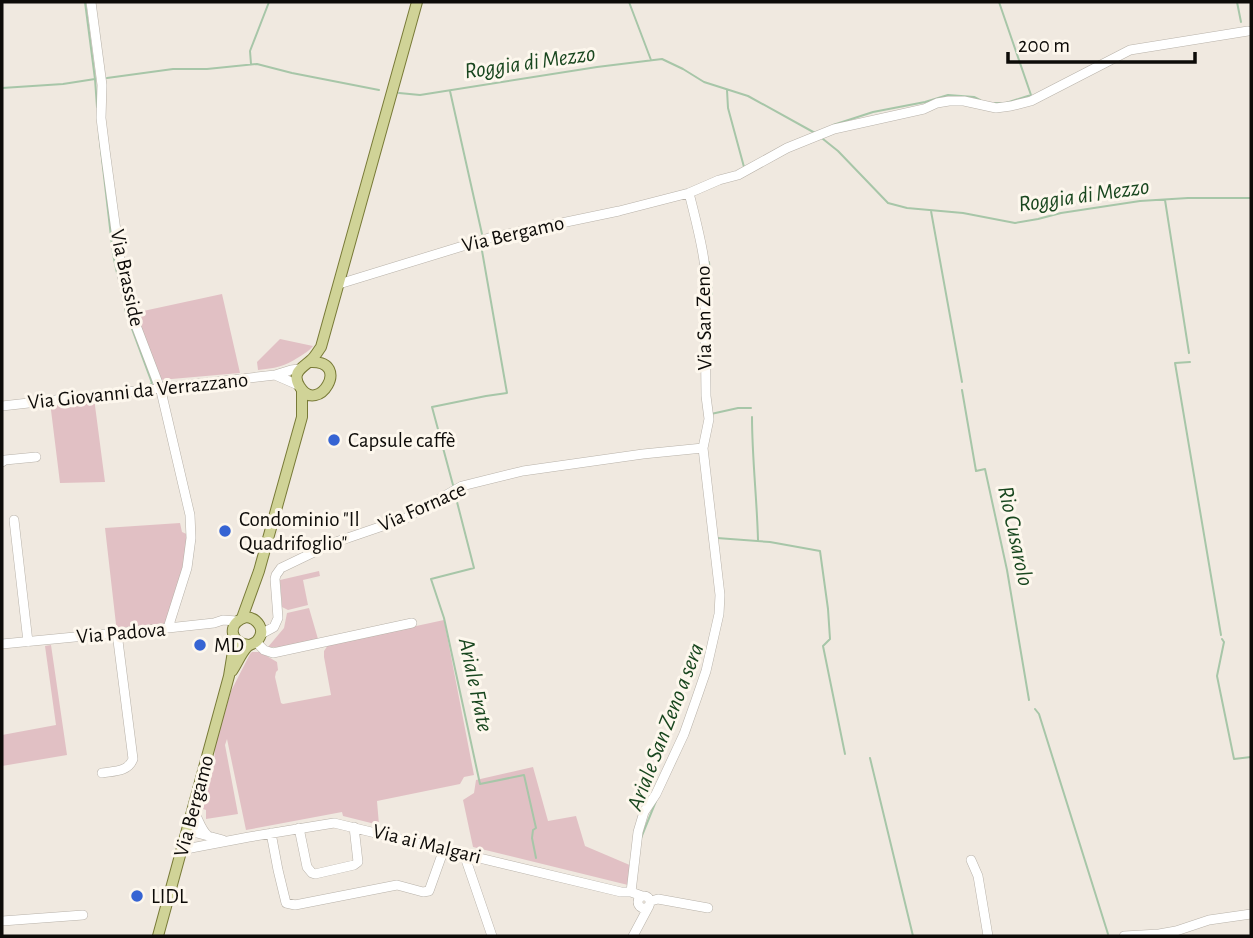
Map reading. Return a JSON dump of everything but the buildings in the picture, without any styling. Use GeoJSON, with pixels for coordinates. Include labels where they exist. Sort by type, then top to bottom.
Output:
{"type":"FeatureCollection","features":[{"type":"Feature","properties":{"kind":"main road"},"geometry":{"type":"LineString","coordinates":[[311,362],[321,347],[417,2]]}},
{"type":"Feature","properties":{"kind":"main road"},"geometry":{"type":"LineString","coordinates":[[304,390],[323,392],[330,383],[330,374],[321,347]]}},
{"type":"Feature","properties":{"kind":"main road"},"geometry":{"type":"LineString","coordinates":[[299,369],[311,362],[325,365]]}},
{"type":"Feature","properties":{"kind":"main road","name":"Via Bergamo"},"geometry":{"type":"LineString","coordinates":[[158,936],[229,676],[233,628],[256,580],[302,417],[304,390],[297,377],[299,369]]}},
{"type":"Feature","properties":{"kind":"main road","name":"Via Bergamo"},"geometry":{"type":"LineString","coordinates":[[229,676],[256,633],[256,580]]}},
{"type":"Feature","properties":{"kind":"main road"},"geometry":{"type":"LineString","coordinates":[[234,638],[243,645],[256,633],[250,617],[239,619]]}},
{"type":"Feature","properties":{"kind":"street","name":"Via Brasside"},"geometry":{"type":"LineString","coordinates":[[91,2],[102,85],[103,139],[122,275],[129,307],[160,388],[190,515],[191,536],[187,568],[168,628]]}},
{"type":"Feature","properties":{"kind":"street"},"geometry":{"type":"LineString","coordinates":[[689,193],[738,175],[787,148],[834,129],[949,101],[964,101],[996,108],[1011,106],[1031,100],[1130,50],[1248,31]]}},
{"type":"Feature","properties":{"kind":"street","name":"Via Bergamo"},"geometry":{"type":"LineString","coordinates":[[339,284],[489,238],[619,211],[689,193]]}},
{"type":"Feature","properties":{"kind":"street","name":"Via San Zeno"},"geometry":{"type":"LineString","coordinates":[[631,892],[638,832],[644,812],[684,734],[706,671],[719,614],[720,595],[703,448],[709,419],[706,396],[706,275],[689,193]]}},
{"type":"Feature","properties":{"kind":"street","name":"Via Giovanni da Verrazzano"},"geometry":{"type":"LineString","coordinates":[[2,406],[275,375],[299,369]]}},
{"type":"Feature","properties":{"kind":"street","name":"Via Giovanni da Verrazzano"},"geometry":{"type":"LineString","coordinates":[[275,375],[304,390]]}},
{"type":"Feature","properties":{"kind":"street","name":"Via Fornace"},"geometry":{"type":"LineString","coordinates":[[256,633],[278,618],[275,579],[281,568],[333,543],[406,518],[462,486],[523,471],[703,448]]}},
{"type":"Feature","properties":{"kind":"street"},"geometry":{"type":"LineString","coordinates":[[2,462],[36,457]]}},
{"type":"Feature","properties":{"kind":"street"},"geometry":{"type":"LineString","coordinates":[[13,520],[27,642]]}},
{"type":"Feature","properties":{"kind":"street","name":"Via Padova"},"geometry":{"type":"LineString","coordinates":[[2,644],[239,619]]}},
{"type":"Feature","properties":{"kind":"street"},"geometry":{"type":"LineString","coordinates":[[214,623],[222,626],[234,638]]}},
{"type":"Feature","properties":{"kind":"street"},"geometry":{"type":"LineString","coordinates":[[256,633],[264,650],[273,653],[412,623]]}},
{"type":"Feature","properties":{"kind":"street"},"geometry":{"type":"LineString","coordinates":[[102,773],[125,769],[130,766],[132,759],[117,633]]}},
{"type":"Feature","properties":{"kind":"street"},"geometry":{"type":"LineString","coordinates":[[193,811],[209,837]]}},
{"type":"Feature","properties":{"kind":"street","name":"Via ai Malgari"},"geometry":{"type":"LineString","coordinates":[[182,852],[329,822],[621,892]]}},
{"type":"Feature","properties":{"kind":"street"},"geometry":{"type":"LineString","coordinates":[[299,828],[307,867],[315,874],[354,866],[358,862],[354,827]]}},
{"type":"Feature","properties":{"kind":"street"},"geometry":{"type":"LineString","coordinates":[[187,832],[193,842],[203,846]]}},
{"type":"Feature","properties":{"kind":"street","name":"Via ai Malgari"},"geometry":{"type":"LineString","coordinates":[[187,832],[232,841]]}},
{"type":"Feature","properties":{"kind":"street"},"geometry":{"type":"LineString","coordinates":[[271,832],[286,903],[289,905],[397,885],[429,891],[444,849]]}},
{"type":"Feature","properties":{"kind":"street"},"geometry":{"type":"LineString","coordinates":[[464,854],[492,936]]}},
{"type":"Feature","properties":{"kind":"street"},"geometry":{"type":"LineString","coordinates":[[971,860],[978,876],[988,936]]}},
{"type":"Feature","properties":{"kind":"street"},"geometry":{"type":"LineString","coordinates":[[621,892],[631,892],[644,902]]}},
{"type":"Feature","properties":{"kind":"street"},"geometry":{"type":"LineString","coordinates":[[621,892],[644,902],[658,899],[708,908]]}},
{"type":"Feature","properties":{"kind":"street"},"geometry":{"type":"LineString","coordinates":[[633,936],[644,902]]}},
{"type":"Feature","properties":{"kind":"street"},"geometry":{"type":"LineString","coordinates":[[1124,936],[1177,931],[1209,920],[1251,914]]}},
{"type":"Feature","properties":{"kind":"street"},"geometry":{"type":"LineString","coordinates":[[2,921],[83,915]]}},
{"type":"Feature","properties":{"kind":"shaded area"},"geometry":{"type":"Polygon","coordinates":[[[222,294],[240,373],[160,380],[134,313],[222,294]]]}},
{"type":"Feature","properties":{"kind":"shaded area"},"geometry":{"type":"Polygon","coordinates":[[[280,339],[313,346],[289,363],[258,370],[257,362],[280,339]]]}},
{"type":"Feature","properties":{"kind":"shaded area"},"geometry":{"type":"Polygon","coordinates":[[[94,398],[105,482],[60,483],[50,402],[94,398]]]}},
{"type":"Feature","properties":{"kind":"shaded area"},"geometry":{"type":"Polygon","coordinates":[[[180,523],[182,532],[191,536],[168,628],[117,633],[105,528],[180,523]]]}},
{"type":"Feature","properties":{"kind":"shaded area"},"geometry":{"type":"Polygon","coordinates":[[[319,571],[320,576],[303,580],[308,605],[288,610],[282,607],[280,580],[319,571]]]}},
{"type":"Feature","properties":{"kind":"shaded area"},"geometry":{"type":"Polygon","coordinates":[[[309,608],[318,639],[268,647],[284,628],[287,613],[309,608]]]}},
{"type":"Feature","properties":{"kind":"shaded area"},"geometry":{"type":"Polygon","coordinates":[[[444,620],[474,775],[464,777],[460,784],[377,801],[379,825],[343,816],[342,812],[246,830],[227,739],[225,745],[238,814],[206,819],[206,810],[203,809],[214,764],[215,746],[231,691],[252,652],[260,652],[277,662],[275,677],[283,704],[331,695],[324,657],[328,645],[444,620]]]}},
{"type":"Feature","properties":{"kind":"shaded area"},"geometry":{"type":"Polygon","coordinates":[[[51,645],[67,755],[2,766],[2,735],[56,725],[45,646],[51,645]]]}},
{"type":"Feature","properties":{"kind":"shaded area"},"geometry":{"type":"Polygon","coordinates":[[[533,767],[548,821],[576,816],[585,846],[632,866],[628,885],[473,847],[463,800],[474,793],[476,780],[533,767]]]}},
{"type":"Feature","properties":{"kind":"waterway"},"geometry":{"type":"LineString","coordinates":[[85,2],[97,107]]}},
{"type":"Feature","properties":{"kind":"waterway"},"geometry":{"type":"LineString","coordinates":[[251,64],[250,51],[269,2]]}},
{"type":"Feature","properties":{"kind":"waterway"},"geometry":{"type":"LineString","coordinates":[[629,2],[651,60]]}},
{"type":"Feature","properties":{"kind":"waterway"},"geometry":{"type":"LineString","coordinates":[[995,103],[1006,103],[1031,95],[999,2]]}},
{"type":"Feature","properties":{"kind":"waterway"},"geometry":{"type":"LineString","coordinates":[[1237,2],[1241,22]]}},
{"type":"Feature","properties":{"kind":"waterway","name":"Roggia di Mezzo"},"geometry":{"type":"LineString","coordinates":[[399,93],[420,95],[662,59],[704,82],[748,96],[815,133]]}},
{"type":"Feature","properties":{"kind":"waterway","name":"Roggia di Mezzo"},"geometry":{"type":"LineString","coordinates":[[107,78],[173,69],[257,64],[379,90]]}},
{"type":"Feature","properties":{"kind":"waterway","name":"Roggia di Mezzo"},"geometry":{"type":"LineString","coordinates":[[2,88],[95,79]]}},
{"type":"Feature","properties":{"kind":"waterway"},"geometry":{"type":"LineString","coordinates":[[727,90],[728,108],[744,167]]}},
{"type":"Feature","properties":{"kind":"waterway","name":"Ariale Frate"},"geometry":{"type":"LineString","coordinates":[[450,91],[482,234]]}},
{"type":"Feature","properties":{"kind":"waterway"},"geometry":{"type":"LineString","coordinates":[[833,125],[873,112],[948,95],[980,100]]}},
{"type":"Feature","properties":{"kind":"waterway"},"geometry":{"type":"LineString","coordinates":[[99,133],[117,273]]}},
{"type":"Feature","properties":{"kind":"waterway","name":"Roggia di Mezzo"},"geometry":{"type":"LineString","coordinates":[[823,139],[888,203],[1015,223],[1140,201],[1251,198]]}},
{"type":"Feature","properties":{"kind":"waterway"},"geometry":{"type":"LineString","coordinates":[[1165,200],[1189,353]]}},
{"type":"Feature","properties":{"kind":"waterway","name":"Rio Cusarolo"},"geometry":{"type":"LineString","coordinates":[[931,211],[962,382]]}},
{"type":"Feature","properties":{"kind":"waterway","name":"Ariale Frate"},"geometry":{"type":"LineString","coordinates":[[453,485],[432,407],[507,393],[481,245],[483,244]]}},
{"type":"Feature","properties":{"kind":"waterway"},"geometry":{"type":"LineString","coordinates":[[709,262],[712,295],[709,316]]}},
{"type":"Feature","properties":{"kind":"waterway"},"geometry":{"type":"LineString","coordinates":[[125,310],[152,383],[149,385]]}},
{"type":"Feature","properties":{"kind":"waterway"},"geometry":{"type":"LineString","coordinates":[[1190,362],[1175,363],[1221,635]]}},
{"type":"Feature","properties":{"kind":"waterway","name":"Rio Cusarolo"},"geometry":{"type":"LineString","coordinates":[[962,390],[976,471],[985,469],[1007,570],[1029,700]]}},
{"type":"Feature","properties":{"kind":"waterway"},"geometry":{"type":"LineString","coordinates":[[711,414],[751,408]]}},
{"type":"Feature","properties":{"kind":"waterway"},"geometry":{"type":"LineString","coordinates":[[752,417],[758,540]]}},
{"type":"Feature","properties":{"kind":"waterway","name":"Ariale Frate"},"geometry":{"type":"LineString","coordinates":[[456,498],[474,568],[431,579],[444,618],[480,784],[524,775],[536,828],[532,838],[536,858]]}},
{"type":"Feature","properties":{"kind":"waterway"},"geometry":{"type":"LineString","coordinates":[[717,538],[770,542],[820,551],[830,639],[823,646],[845,754]]}},
{"type":"Feature","properties":{"kind":"waterway"},"geometry":{"type":"LineString","coordinates":[[1222,639],[1224,642],[1217,676],[1234,759],[1251,757]]}},
{"type":"Feature","properties":{"kind":"waterway","name":"Rio Cusarolo"},"geometry":{"type":"LineString","coordinates":[[1035,709],[1039,714],[1108,934]]}},
{"type":"Feature","properties":{"kind":"waterway"},"geometry":{"type":"LineString","coordinates":[[870,758],[913,936]]}},
{"type":"Feature","properties":{"kind":"waterway","name":"Ariale San Zeno a sera"},"geometry":{"type":"LineString","coordinates":[[641,838],[656,801]]}},
{"type":"Feature","properties":{"kind":"place","name":"Capsule caffè"},"geometry":{"type":"Point","coordinates":[334,440]}},
{"type":"Feature","properties":{"kind":"place","name":"Condominio \"Il Quadrifoglio\""},"geometry":{"type":"Point","coordinates":[225,531]}},
{"type":"Feature","properties":{"kind":"place","name":"MD"},"geometry":{"type":"Point","coordinates":[200,645]}},
{"type":"Feature","properties":{"kind":"place","name":"LIDL"},"geometry":{"type":"Point","coordinates":[137,896]}}]}
